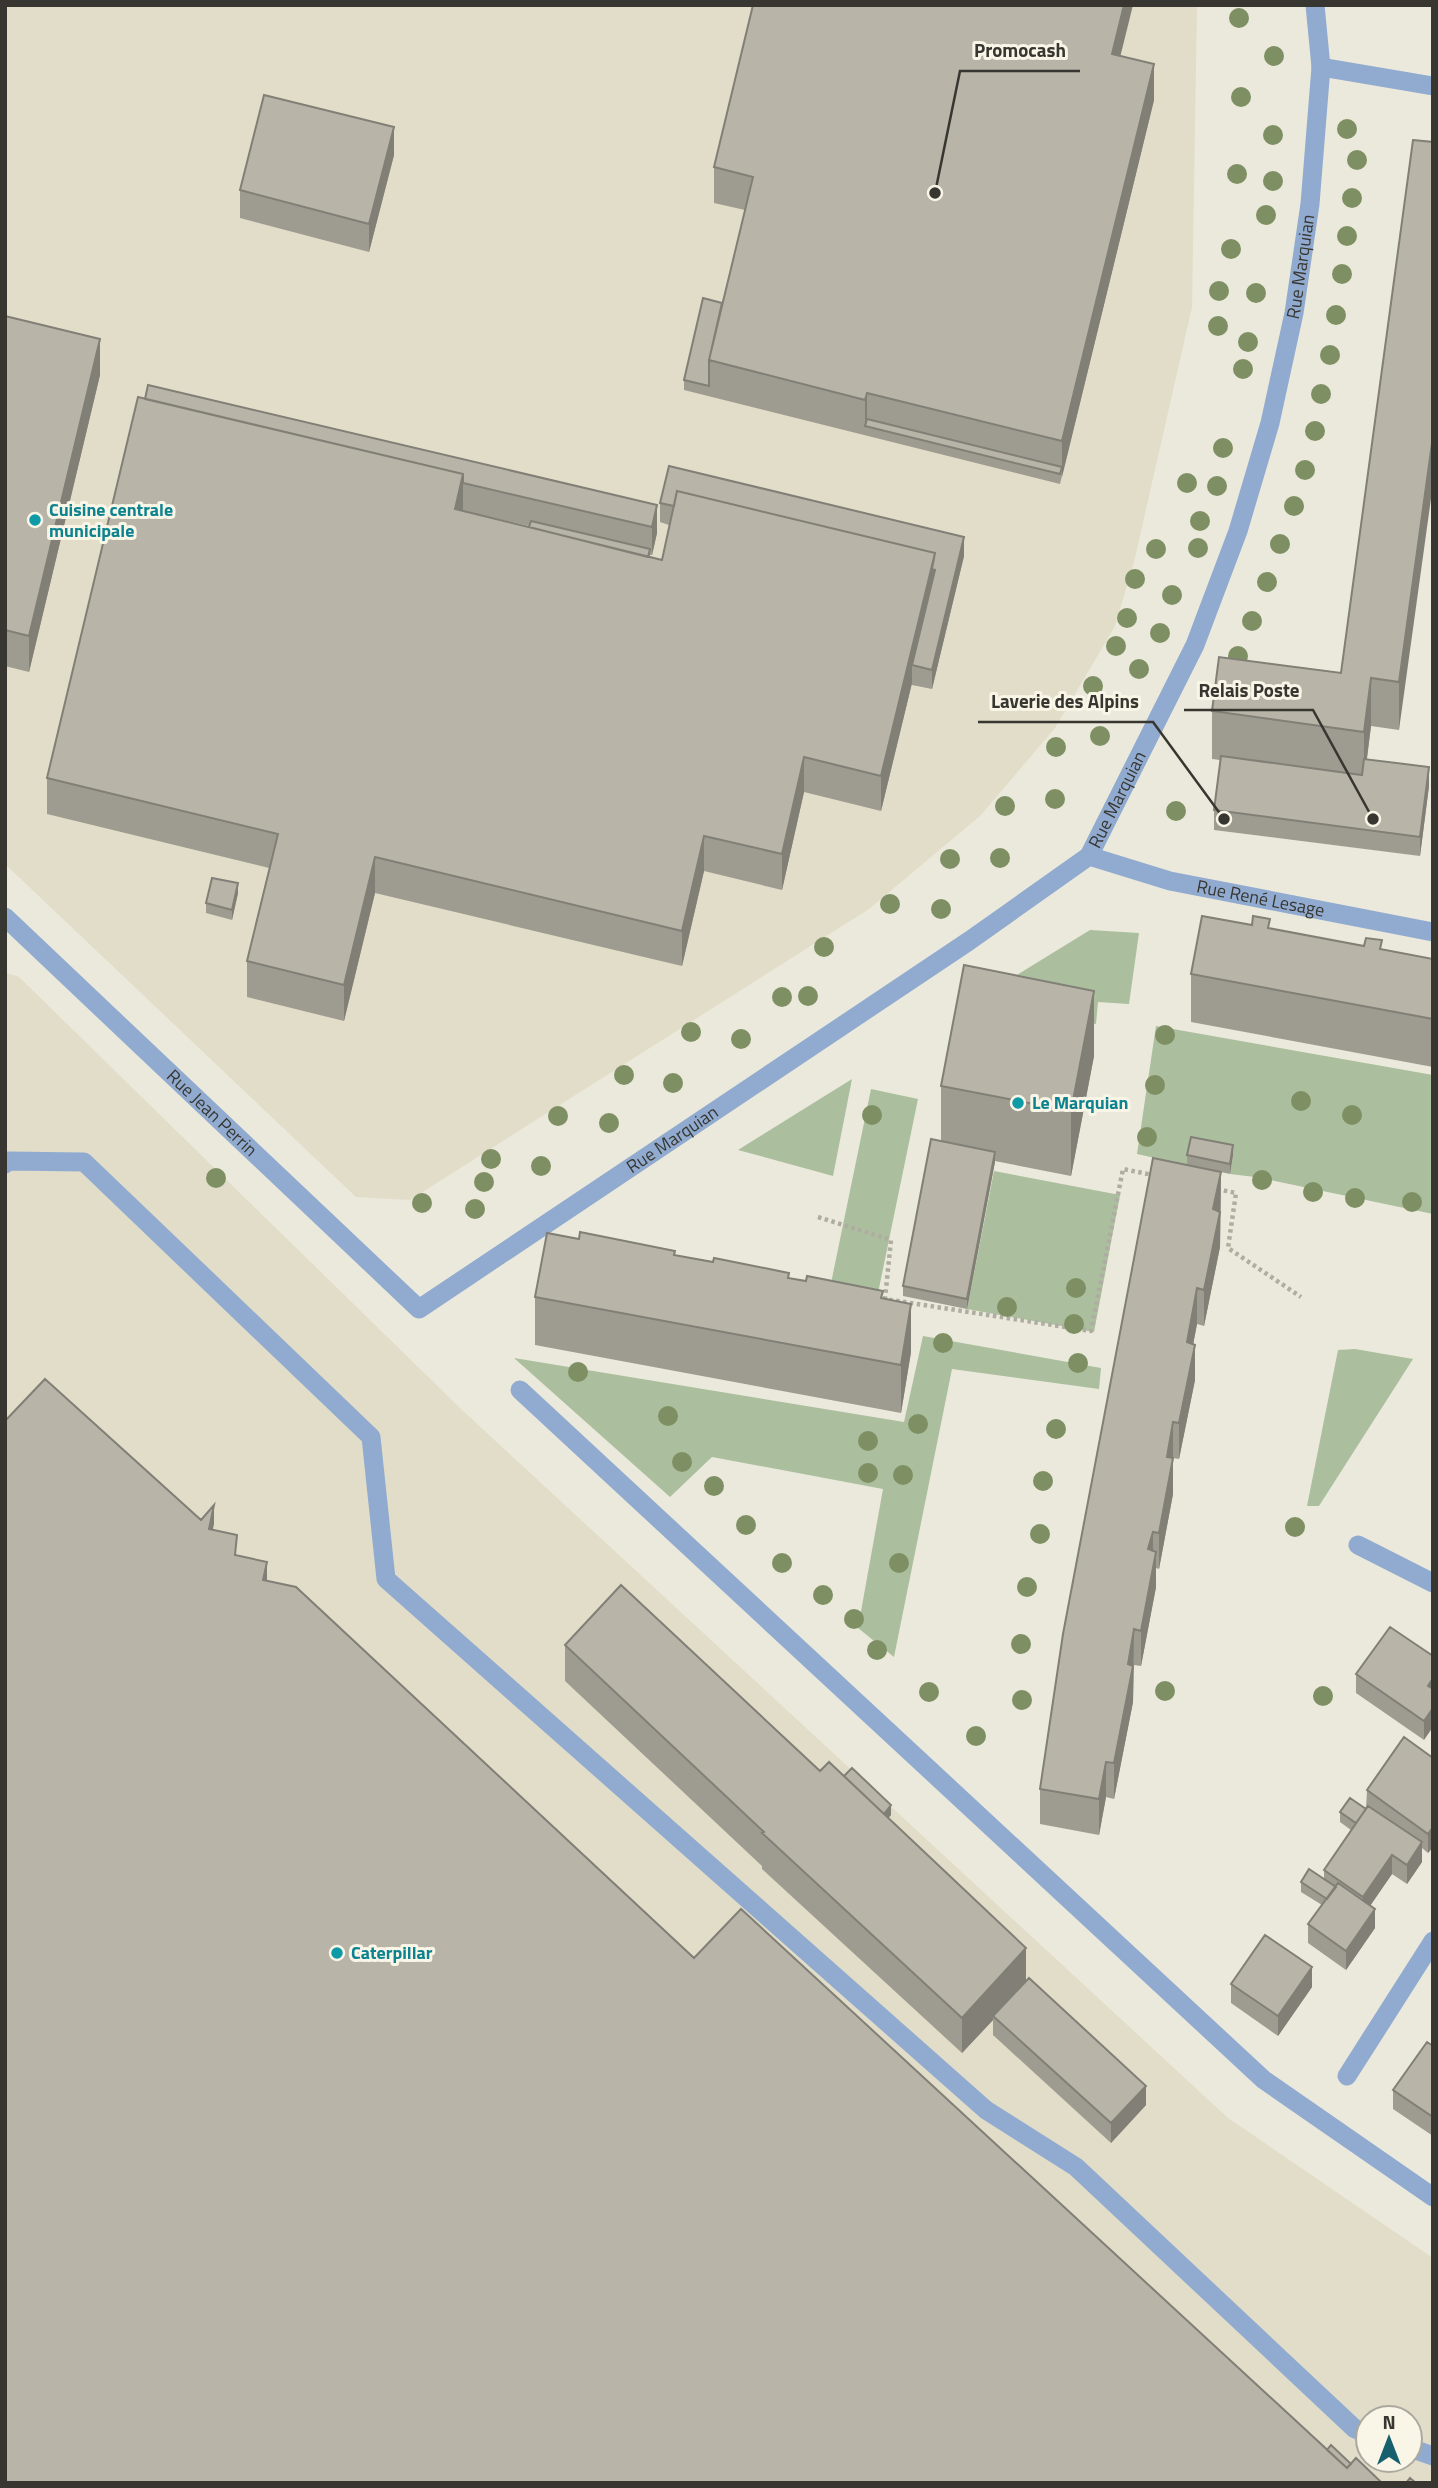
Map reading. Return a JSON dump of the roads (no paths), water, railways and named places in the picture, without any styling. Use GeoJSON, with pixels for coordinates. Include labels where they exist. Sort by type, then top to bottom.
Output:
{"type":"FeatureCollection","features":[{"type":"Feature","properties":{"kind":"street","name":"Rue Marquian"},"geometry":{"type":"LineString","coordinates":[[419,1310],[969,941],[1089,856],[1195,645],[1242,519],[1270,423],[1294,313],[1310,204],[1321,67],[1315,5]]}},
{"type":"Feature","properties":{"kind":"street"},"geometry":{"type":"LineString","coordinates":[[1321,67],[1433,86]]}},
{"type":"Feature","properties":{"kind":"street","name":"Rue René Lesage"},"geometry":{"type":"LineString","coordinates":[[1089,856],[1170,881],[1433,932]]}},
{"type":"Feature","properties":{"kind":"street","name":"Rue Jean Perrin"},"geometry":{"type":"LineString","coordinates":[[5,916],[419,1310]]}},
{"type":"Feature","properties":{"kind":"street"},"geometry":{"type":"LineString","coordinates":[[5,1164],[8,1161],[84,1162],[371,1437],[386,1579],[986,2110],[1076,2167],[1354,2428]]}},
{"type":"Feature","properties":{"kind":"street"},"geometry":{"type":"LineString","coordinates":[[520,1390],[1264,2080],[1433,2197]]}},
{"type":"Feature","properties":{"kind":"street"},"geometry":{"type":"LineString","coordinates":[[1359,1545],[1433,1583]]}},
{"type":"Feature","properties":{"kind":"street"},"geometry":{"type":"LineString","coordinates":[[1347,2076],[1433,1941]]}},
{"type":"Feature","properties":{"kind":"place","name":"Promocash"},"geometry":{"type":"Point","coordinates":[935,193]}},
{"type":"Feature","properties":{"kind":"place","name":"Cuisine centrale municipale"},"geometry":{"type":"Point","coordinates":[35,520]}},
{"type":"Feature","properties":{"kind":"place","name":"Laverie des Alpins"},"geometry":{"type":"Point","coordinates":[1224,819]}},
{"type":"Feature","properties":{"kind":"place","name":"Relais Poste"},"geometry":{"type":"Point","coordinates":[1373,819]}},
{"type":"Feature","properties":{"kind":"place","name":"Le Marquian"},"geometry":{"type":"Point","coordinates":[1018,1103]}},
{"type":"Feature","properties":{"kind":"place","name":"Caterpillar"},"geometry":{"type":"Point","coordinates":[337,1953]}}]}
